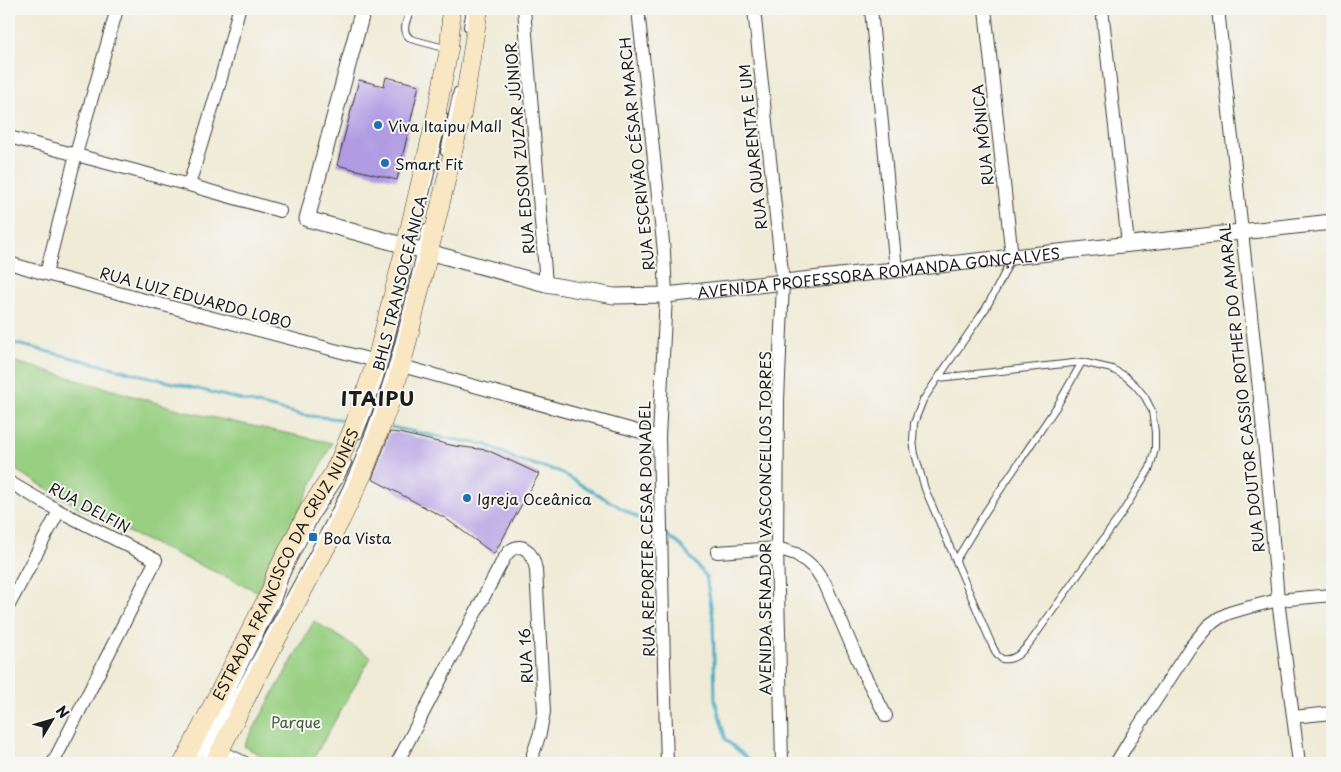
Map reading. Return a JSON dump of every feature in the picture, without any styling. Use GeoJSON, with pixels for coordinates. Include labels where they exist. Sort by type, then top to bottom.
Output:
{"type":"FeatureCollection","features":[{"type":"Feature","properties":{"kind":"main road","name":"ESTRADA FRANCISCO DA CRUZ NUNES"},"geometry":{"type":"LineString","coordinates":[[183,763],[271,590],[275,575],[310,508],[332,475],[353,428],[462,114],[478,9]]}},
{"type":"Feature","properties":{"kind":"main road","name":"ESTRADA FRANCISCO DA CRUZ NUNES"},"geometry":{"type":"LineString","coordinates":[[217,757],[257,676],[363,474],[393,395],[402,366],[416,249],[454,13]]}},
{"type":"Feature","properties":{"kind":"street"},"geometry":{"type":"LineString","coordinates":[[46,274],[76,154],[117,9]]}},
{"type":"Feature","properties":{"kind":"street"},"geometry":{"type":"LineString","coordinates":[[189,185],[220,82],[239,9]]}},
{"type":"Feature","properties":{"kind":"street","name":"AVENIDA PROFESSORA ROMANDA GONÇALVES"},"geometry":{"type":"LineString","coordinates":[[363,9],[307,219],[546,284],[614,296],[666,295],[1332,222]]}},
{"type":"Feature","properties":{"kind":"street","name":"RUA EDSON ZUZAR JÚNIOR"},"geometry":{"type":"LineString","coordinates":[[524,9],[546,284]]}},
{"type":"Feature","properties":{"kind":"street","name":"RUA ESCRIVÃO CÉSAR MARCH"},"geometry":{"type":"LineString","coordinates":[[638,9],[664,252],[666,295]]}},
{"type":"Feature","properties":{"kind":"street","name":"RUA QUARENTA E UM"},"geometry":{"type":"LineString","coordinates":[[754,9],[783,282]]}},
{"type":"Feature","properties":{"kind":"street"},"geometry":{"type":"LineString","coordinates":[[870,9],[896,270]]}},
{"type":"Feature","properties":{"kind":"street","name":"RUA MÔNICA"},"geometry":{"type":"LineString","coordinates":[[985,9],[1012,257]]}},
{"type":"Feature","properties":{"kind":"street"},"geometry":{"type":"LineString","coordinates":[[1102,9],[1128,244]]}},
{"type":"Feature","properties":{"kind":"street","name":"RUA DOUTOR CASSIO ROTHER DO AMARAL"},"geometry":{"type":"LineString","coordinates":[[1218,9],[1268,483],[1278,600],[1299,763]]}},
{"type":"Feature","properties":{"kind":"street"},"geometry":{"type":"LineString","coordinates":[[9,137],[280,211]]}},
{"type":"Feature","properties":{"kind":"street","name":"RUA LUIZ EDUARDO LOBO"},"geometry":{"type":"LineString","coordinates":[[9,263],[376,361]]}},
{"type":"Feature","properties":{"kind":"street","name":"AVENIDA SENADOR VASCONCELLOS TORRES"},"geometry":{"type":"LineString","coordinates":[[782,763],[777,548],[778,400],[783,282]]}},
{"type":"Feature","properties":{"kind":"street","name":"RUA REPORTER CESAR DONADEL"},"geometry":{"type":"LineString","coordinates":[[666,295],[659,437],[667,763]]}},
{"type":"Feature","properties":{"kind":"street"},"geometry":{"type":"LineString","coordinates":[[402,366],[659,437]]}},
{"type":"Feature","properties":{"kind":"street","name":"RUA DELFIN"},"geometry":{"type":"LineString","coordinates":[[9,482],[59,511],[156,560],[53,763]]}},
{"type":"Feature","properties":{"kind":"street"},"geometry":{"type":"LineString","coordinates":[[9,605],[59,511]]}},
{"type":"Feature","properties":{"kind":"street","name":"RUA 16"},"geometry":{"type":"LineString","coordinates":[[397,763],[503,560],[512,549],[518,548],[525,549],[532,554],[536,570],[544,712],[540,733],[531,760]]}},
{"type":"Feature","properties":{"kind":"street"},"geometry":{"type":"LineString","coordinates":[[716,552],[777,548],[796,554],[816,570],[825,584],[864,672],[886,716]]}},
{"type":"Feature","properties":{"kind":"street"},"geometry":{"type":"LineString","coordinates":[[1116,763],[1189,649],[1208,626],[1229,613],[1278,600],[1332,595]]}},
{"type":"Feature","properties":{"kind":"street"},"geometry":{"type":"LineString","coordinates":[[1293,717],[1332,713]]}},
{"type":"Feature","properties":{"kind":"street"},"geometry":{"type":"LineString","coordinates":[[217,757],[245,763]]}},
{"type":"Feature","properties":{"kind":"lane"},"geometry":{"type":"LineString","coordinates":[[411,9],[404,30],[407,36],[411,39],[449,49]]}},
{"type":"Feature","properties":{"kind":"lane"},"geometry":{"type":"LineString","coordinates":[[466,36],[470,9]]}},
{"type":"Feature","properties":{"kind":"lane"},"geometry":{"type":"LineString","coordinates":[[448,96],[454,13]]}},
{"type":"Feature","properties":{"kind":"lane"},"geometry":{"type":"LineString","coordinates":[[443,155],[458,87]]}},
{"type":"Feature","properties":{"kind":"lane","name":"BHLS TRANSOCEÂNICA"},"geometry":{"type":"LineString","coordinates":[[202,763],[346,487],[390,374],[416,249],[424,222],[446,105]]}},
{"type":"Feature","properties":{"kind":"lane"},"geometry":{"type":"LineString","coordinates":[[939,378],[1082,362],[1112,369],[1125,376],[1135,384],[1152,410],[1155,449],[1150,468],[1122,513],[1028,644],[1012,659],[1002,659],[994,650],[925,489],[913,441],[914,423],[923,400],[986,308],[1012,257]]}},
{"type":"Feature","properties":{"kind":"lane","name":"BHLS TRANSOCEÂNICA"},"geometry":{"type":"LineString","coordinates":[[356,443],[386,362],[409,267]]}},
{"type":"Feature","properties":{"kind":"lane"},"geometry":{"type":"LineString","coordinates":[[956,560],[986,511],[1057,406],[1082,362]]}},
{"type":"Feature","properties":{"kind":"lane"},"geometry":{"type":"LineString","coordinates":[[195,763],[317,514],[339,481],[349,460]]}},
{"type":"Feature","properties":{"kind":"green space"},"geometry":{"type":"Polygon","coordinates":[[[9,360],[192,413],[332,443],[259,592],[93,516],[9,466],[9,360]]]}},
{"type":"Feature","properties":{"kind":"green space","name":"Parque"},"geometry":{"type":"Polygon","coordinates":[[[314,621],[371,657],[311,763],[274,763],[244,746],[314,621]]]}},
{"type":"Feature","properties":{"kind":"building","name":"Viva Itaipu Mall"},"geometry":{"type":"Polygon","coordinates":[[[386,77],[419,85],[397,180],[337,165],[359,80],[384,86],[386,77]]]}},
{"type":"Feature","properties":{"kind":"building","name":"Igreja Oceânica"},"geometry":{"type":"Polygon","coordinates":[[[390,432],[455,446],[487,450],[539,474],[494,554],[445,518],[372,479],[390,432]]]}},
{"type":"Feature","properties":{"kind":"waterway"},"geometry":{"type":"LineString","coordinates":[[9,342],[302,415],[348,420]]}},
{"type":"Feature","properties":{"kind":"waterway"},"geometry":{"type":"LineString","coordinates":[[391,427],[487,445],[517,460],[558,471],[657,528]]}},
{"type":"Feature","properties":{"kind":"waterway"},"geometry":{"type":"LineString","coordinates":[[664,533],[681,546],[706,576],[713,617],[715,700],[726,740],[753,763]]}},
{"type":"Feature","properties":{"kind":"place","name":"Viva Itaipu Mall"},"geometry":{"type":"Point","coordinates":[378,125]}},
{"type":"Feature","properties":{"kind":"place","name":"Smart Fit"},"geometry":{"type":"Point","coordinates":[385,163]}},
{"type":"Feature","properties":{"kind":"place","name":"Igreja Oceânica"},"geometry":{"type":"Point","coordinates":[467,498]}},
{"type":"Feature","properties":{"kind":"place","name":"Boa Vista"},"geometry":{"type":"Point","coordinates":[313,537]}},
{"type":"Feature","properties":{"kind":"district","name":"ITAIPU"},"geometry":{"type":"Point","coordinates":[378,398]}}]}
